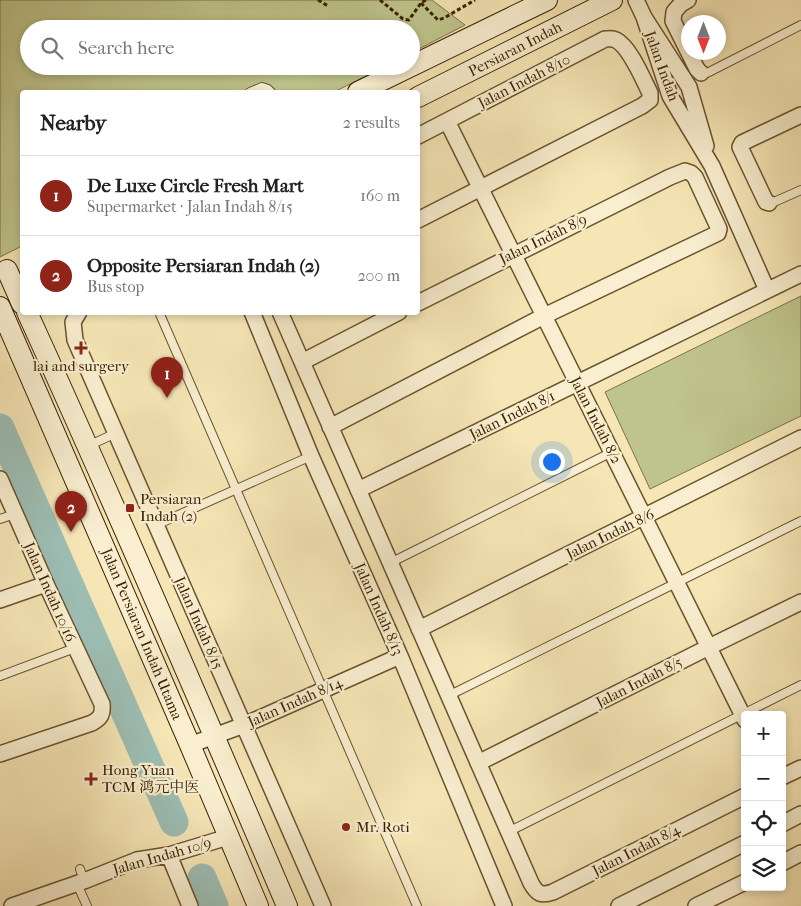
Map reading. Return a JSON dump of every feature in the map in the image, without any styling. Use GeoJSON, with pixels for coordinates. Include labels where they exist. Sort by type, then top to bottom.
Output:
{"type":"FeatureCollection","features":[{"type":"Feature","properties":{"kind":"main road","name":"Persiaran Indah"},"geometry":{"type":"LineString","coordinates":[[420,62],[548,0]]}},
{"type":"Feature","properties":{"kind":"main road","name":"Persiaran Indah"},"geometry":{"type":"LineString","coordinates":[[420,96],[612,0]]}},
{"type":"Feature","properties":{"kind":"main road","name":"Persiaran Indah"},"geometry":{"type":"LineString","coordinates":[[362,90],[393,75]]}},
{"type":"Feature","properties":{"kind":"main road","name":"Jalan Persiaran Indah Utama"},"geometry":{"type":"LineString","coordinates":[[10,268],[20,293]]}},
{"type":"Feature","properties":{"kind":"main road"},"geometry":{"type":"LineString","coordinates":[[0,306],[20,302]]}},
{"type":"Feature","properties":{"kind":"main road","name":"Jalan Persiaran Indah Utama"},"geometry":{"type":"LineString","coordinates":[[0,306],[258,906]]}},
{"type":"Feature","properties":{"kind":"main road","name":"Jalan Persiaran Indah Utama"},"geometry":{"type":"LineString","coordinates":[[29,315],[215,736],[287,906]]}},
{"type":"Feature","properties":{"kind":"main road"},"geometry":{"type":"LineString","coordinates":[[44,315],[48,359]]}},
{"type":"Feature","properties":{"kind":"main road"},"geometry":{"type":"LineString","coordinates":[[0,340],[28,374]]}},
{"type":"Feature","properties":{"kind":"street","name":"Jalan Indah"},"geometry":{"type":"LineString","coordinates":[[636,0],[644,17],[670,96],[712,166],[767,290]]}},
{"type":"Feature","properties":{"kind":"street"},"geometry":{"type":"LineString","coordinates":[[688,0],[681,4],[674,12],[673,21],[697,69],[701,73]]}},
{"type":"Feature","properties":{"kind":"street","name":"Jalan Indah 8/10"},"geometry":{"type":"LineString","coordinates":[[420,135],[604,40],[611,38],[617,40],[628,52],[650,94],[650,100],[480,188]]}},
{"type":"Feature","properties":{"kind":"street"},"geometry":{"type":"LineString","coordinates":[[769,203],[766,202],[740,147],[742,143],[801,114]]}},
{"type":"Feature","properties":{"kind":"street","name":"Jalan Indah 8/2"},"geometry":{"type":"LineString","coordinates":[[446,121],[741,711]]}},
{"type":"Feature","properties":{"kind":"street","name":"Jalan Indah 8/9"},"geometry":{"type":"LineString","coordinates":[[420,302],[670,177],[685,170],[692,173],[717,224],[718,233],[544,316]]}},
{"type":"Feature","properties":{"kind":"street"},"geometry":{"type":"LineString","coordinates":[[420,219],[480,188]]}},
{"type":"Feature","properties":{"kind":"street","name":"Jalan Indah 8/1"},"geometry":{"type":"LineString","coordinates":[[358,490],[801,274]]}},
{"type":"Feature","properties":{"kind":"street","name":"Jalan Indah 8/15"},"geometry":{"type":"LineString","coordinates":[[77,315],[73,322],[74,340],[323,906]]}},
{"type":"Feature","properties":{"kind":"street","name":"Jalan Indah 8/13"},"geometry":{"type":"LineString","coordinates":[[253,315],[311,456],[400,656],[504,906]]}},
{"type":"Feature","properties":{"kind":"street"},"geometry":{"type":"LineString","coordinates":[[281,315],[508,832]]}},
{"type":"Feature","properties":{"kind":"street"},"geometry":{"type":"LineString","coordinates":[[302,362],[393,315]]}},
{"type":"Feature","properties":{"kind":"street"},"geometry":{"type":"LineString","coordinates":[[330,427],[544,316]]}},
{"type":"Feature","properties":{"kind":"street","name":"Jalan Indah 8/6"},"geometry":{"type":"LineString","coordinates":[[419,629],[801,438]]}},
{"type":"Feature","properties":{"kind":"street","name":"Jalan Indah 10/16"},"geometry":{"type":"LineString","coordinates":[[0,478],[46,584],[102,704],[103,712],[98,720],[92,723],[0,754]]}},
{"type":"Feature","properties":{"kind":"street"},"geometry":{"type":"LineString","coordinates":[[0,600],[46,584]]}},
{"type":"Feature","properties":{"kind":"street","name":"Jalan Indah 8/5"},"geometry":{"type":"LineString","coordinates":[[478,763],[801,602]]}},
{"type":"Feature","properties":{"kind":"street","name":"Jalan Indah 8/14"},"geometry":{"type":"LineString","coordinates":[[190,745],[244,725],[400,656]]}},
{"type":"Feature","properties":{"kind":"street"},"geometry":{"type":"LineString","coordinates":[[786,775],[801,768]]}},
{"type":"Feature","properties":{"kind":"street","name":"Jalan Indah 8/4"},"geometry":{"type":"LineString","coordinates":[[508,832],[535,890],[540,894],[546,894],[741,798]]}},
{"type":"Feature","properties":{"kind":"street"},"geometry":{"type":"LineString","coordinates":[[786,822],[801,814]]}},
{"type":"Feature","properties":{"kind":"street","name":"Jalan Indah 10/9"},"geometry":{"type":"LineString","coordinates":[[12,906],[136,857],[169,855],[228,836]]}},
{"type":"Feature","properties":{"kind":"street"},"geometry":{"type":"LineString","coordinates":[[621,906],[741,844]]}},
{"type":"Feature","properties":{"kind":"street"},"geometry":{"type":"LineString","coordinates":[[169,855],[190,906]]}},
{"type":"Feature","properties":{"kind":"street"},"geometry":{"type":"LineString","coordinates":[[786,861],[801,855]]}},
{"type":"Feature","properties":{"kind":"street"},"geometry":{"type":"LineString","coordinates":[[696,906],[741,884]]}},
{"type":"Feature","properties":{"kind":"lane"},"geometry":{"type":"LineString","coordinates":[[701,73],[706,73],[801,25]]}},
{"type":"Feature","properties":{"kind":"lane"},"geometry":{"type":"LineString","coordinates":[[255,90],[262,87],[269,90]]}},
{"type":"Feature","properties":{"kind":"lane"},"geometry":{"type":"LineString","coordinates":[[769,203],[801,190]]}},
{"type":"Feature","properties":{"kind":"lane"},"geometry":{"type":"LineString","coordinates":[[160,315],[417,906]]}},
{"type":"Feature","properties":{"kind":"lane"},"geometry":{"type":"LineString","coordinates":[[87,446],[116,433]]}},
{"type":"Feature","properties":{"kind":"lane"},"geometry":{"type":"LineString","coordinates":[[390,563],[612,452]]}},
{"type":"Feature","properties":{"kind":"lane"},"geometry":{"type":"LineString","coordinates":[[156,525],[311,456]]}},
{"type":"Feature","properties":{"kind":"lane"},"geometry":{"type":"LineString","coordinates":[[0,519],[15,514]]}},
{"type":"Feature","properties":{"kind":"lane"},"geometry":{"type":"LineString","coordinates":[[448,696],[801,521]]}},
{"type":"Feature","properties":{"kind":"lane"},"geometry":{"type":"LineString","coordinates":[[0,676],[75,648]]}},
{"type":"Feature","properties":{"kind":"lane"},"geometry":{"type":"LineString","coordinates":[[755,711],[801,685]]}},
{"type":"Feature","properties":{"kind":"lane"},"geometry":{"type":"LineString","coordinates":[[508,832],[741,718]]}},
{"type":"Feature","properties":{"kind":"lane"},"geometry":{"type":"LineString","coordinates":[[80,878],[87,906]]}},
{"type":"Feature","properties":{"kind":"path"},"geometry":{"type":"LineString","coordinates":[[318,0],[328,6]]}},
{"type":"Feature","properties":{"kind":"path"},"geometry":{"type":"LineString","coordinates":[[380,0],[404,19],[409,20],[421,3],[426,0]]}},
{"type":"Feature","properties":{"kind":"path"},"geometry":{"type":"LineString","coordinates":[[421,3],[438,20],[475,0]]}},
{"type":"Feature","properties":{"kind":"green space"},"geometry":{"type":"Polygon","coordinates":[[[0,0],[432,0],[465,25],[420,48],[420,20],[20,20],[20,75],[368,75],[338,90],[20,90],[20,247],[0,257],[0,0]]]}},
{"type":"Feature","properties":{"kind":"green space"},"geometry":{"type":"Polygon","coordinates":[[[801,296],[801,416],[650,489],[605,392],[801,296]]]}},
{"type":"Feature","properties":{"kind":"waterway"},"geometry":{"type":"LineString","coordinates":[[0,428],[174,822]]}},
{"type":"Feature","properties":{"kind":"waterway"},"geometry":{"type":"LineString","coordinates":[[202,878],[214,906]]}},
{"type":"Feature","properties":{"kind":"place","name":"lai and surgery"},"geometry":{"type":"Point","coordinates":[81,348]}},
{"type":"Feature","properties":{"kind":"place","name":"De Luxe Circle Fresh Mart"},"geometry":{"type":"Point","coordinates":[167,398]}},
{"type":"Feature","properties":{"kind":"place","name":"Persiaran Indah (2)"},"geometry":{"type":"Point","coordinates":[130,508]}},
{"type":"Feature","properties":{"kind":"place","name":"Opposite Persiaran Indah (2)"},"geometry":{"type":"Point","coordinates":[71,532]}},
{"type":"Feature","properties":{"kind":"place","name":"Hong Yuan TCM 鸿元中医"},"geometry":{"type":"Point","coordinates":[91,779]}},
{"type":"Feature","properties":{"kind":"place","name":"Mr. Roti"},"geometry":{"type":"Point","coordinates":[346,827]}}]}
